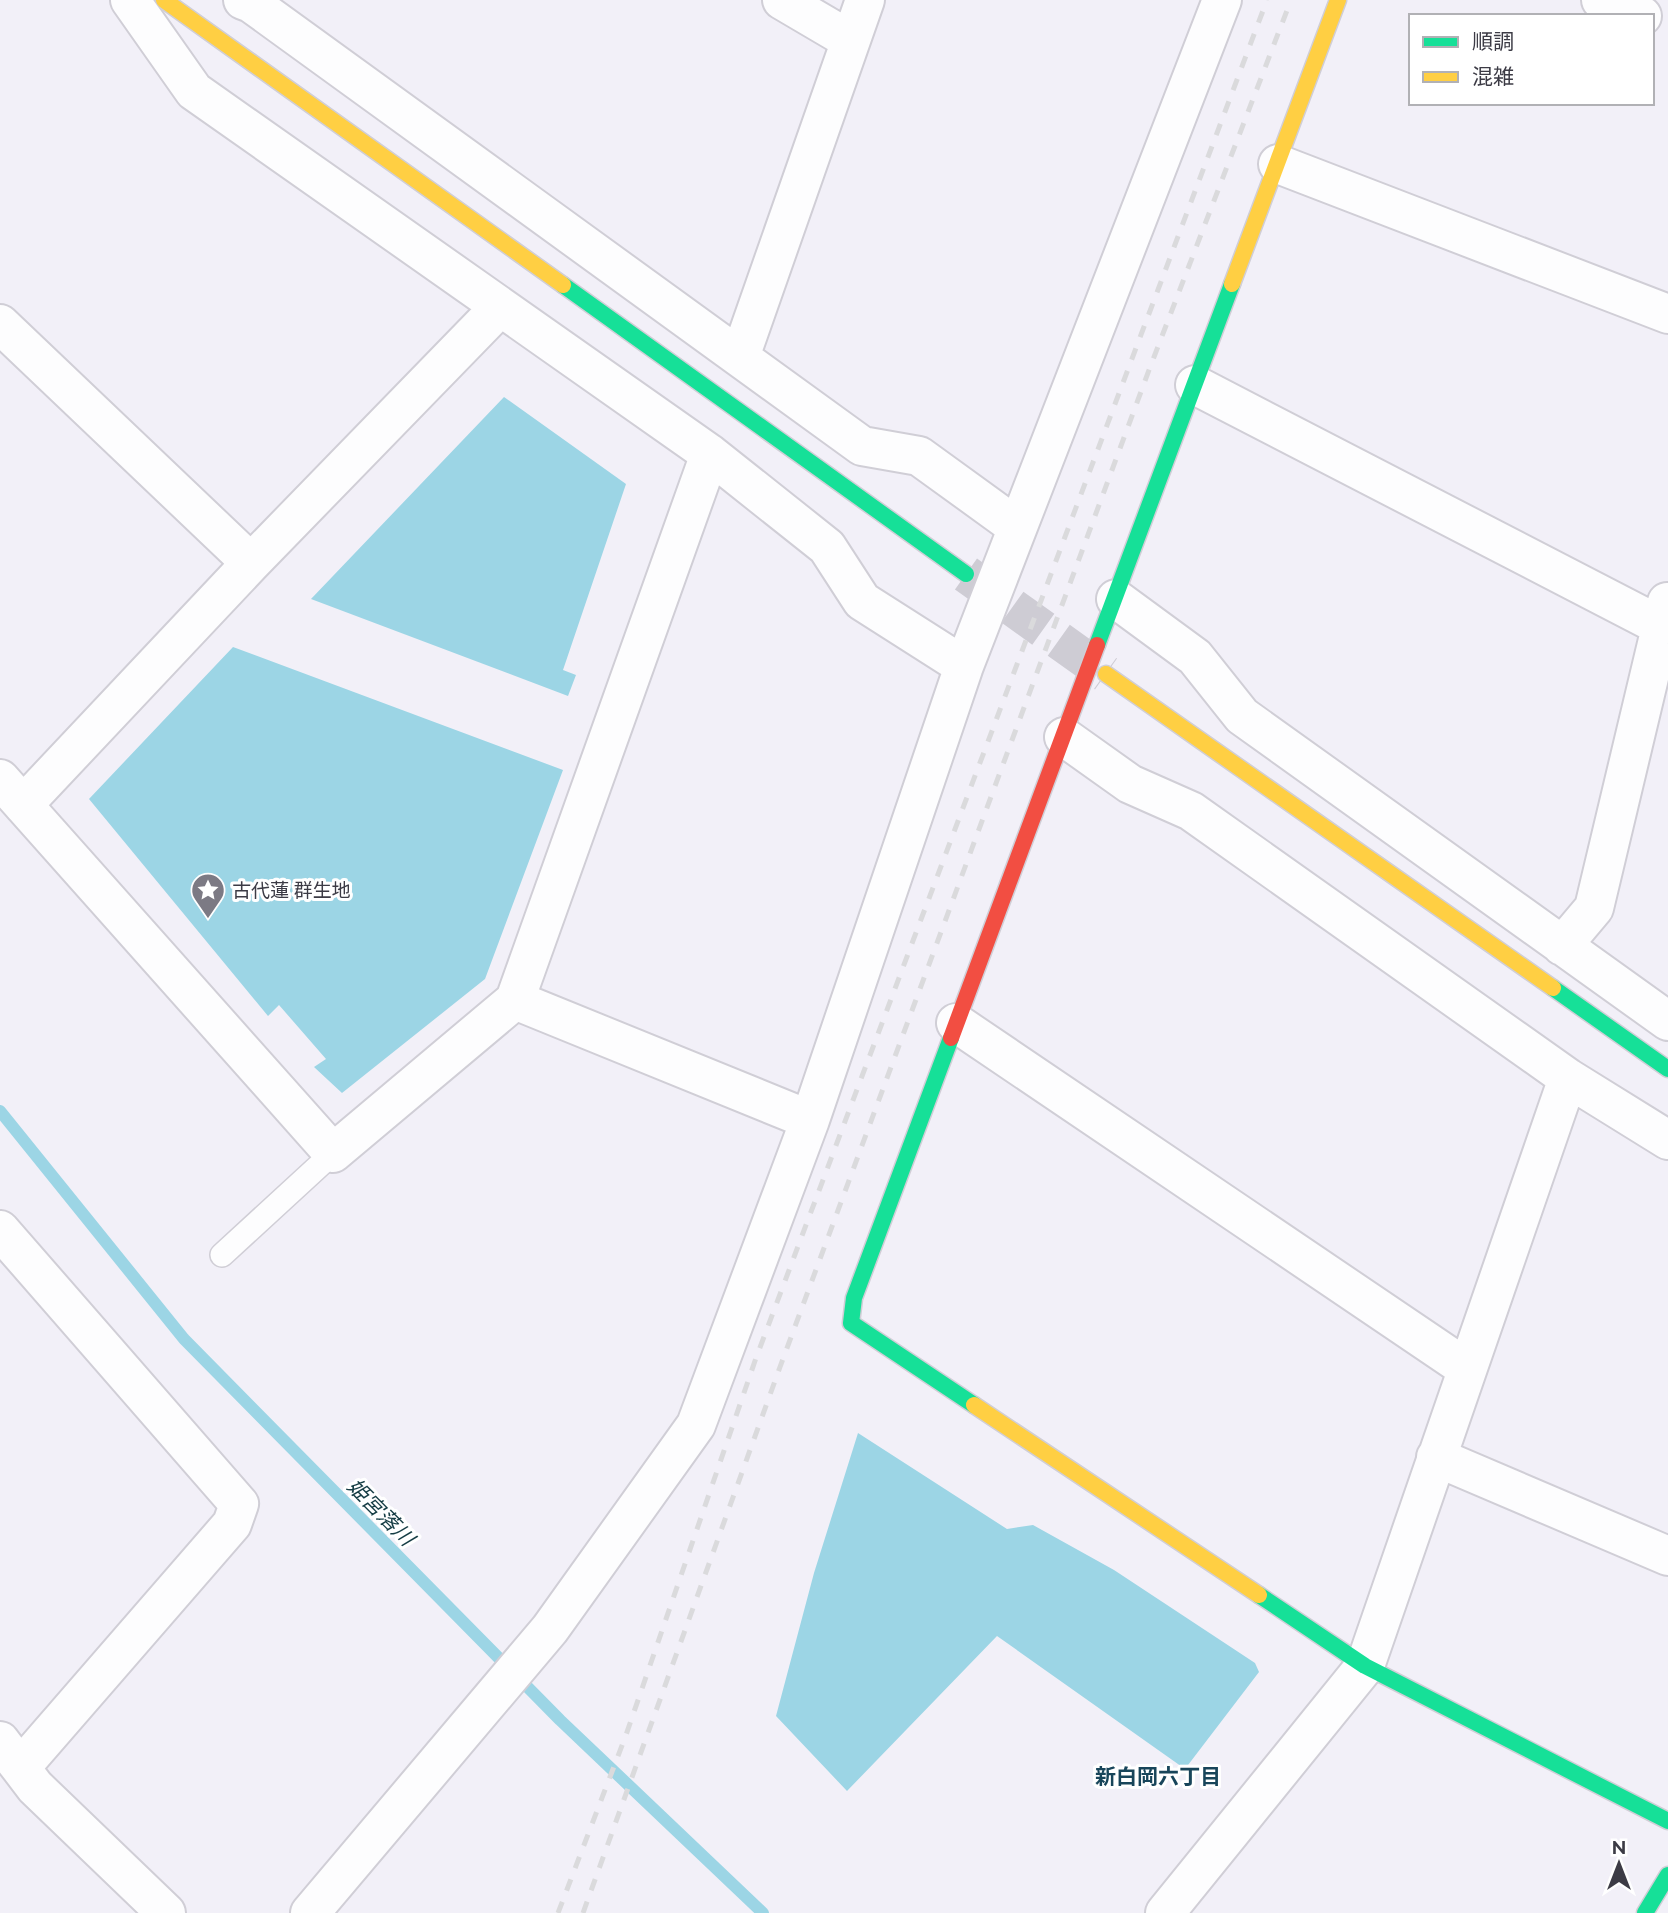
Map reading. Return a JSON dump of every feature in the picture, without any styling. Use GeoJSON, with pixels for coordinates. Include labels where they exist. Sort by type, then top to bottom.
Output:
{"type":"FeatureCollection","features":[{"type":"Feature","properties":{"kind":"street"},"geometry":{"type":"LineString","coordinates":[[130,0],[194,91],[710,454],[827,547],[862,601],[964,666]]}},
{"type":"Feature","properties":{"kind":"street"},"geometry":{"type":"LineString","coordinates":[[164,0],[966,574]]}},
{"type":"Feature","properties":{"kind":"street"},"geometry":{"type":"LineString","coordinates":[[243,0],[251,3],[862,446],[919,456],[1017,527]]}},
{"type":"Feature","properties":{"kind":"street"},"geometry":{"type":"LineString","coordinates":[[782,0],[850,40]]}},
{"type":"Feature","properties":{"kind":"street"},"geometry":{"type":"LineString","coordinates":[[740,357],[865,0]]}},
{"type":"Feature","properties":{"kind":"street"},"geometry":{"type":"LineString","coordinates":[[310,1913],[550,1629],[696,1425],[810,1120],[964,666],[1222,0]]}},
{"type":"Feature","properties":{"kind":"street"},"geometry":{"type":"LineString","coordinates":[[1338,0],[854,1298],[851,1323],[1365,1666],[1668,1821]]}},
{"type":"Feature","properties":{"kind":"street"},"geometry":{"type":"LineString","coordinates":[[1601,0],[1637,14]]}},
{"type":"Feature","properties":{"kind":"street"},"geometry":{"type":"LineString","coordinates":[[1278,164],[1668,314]]}},
{"type":"Feature","properties":{"kind":"street"},"geometry":{"type":"LineString","coordinates":[[500,307],[251,562],[11,792],[332,1153],[515,1000],[710,454]]}},
{"type":"Feature","properties":{"kind":"street"},"geometry":{"type":"LineString","coordinates":[[0,324],[251,562]]}},
{"type":"Feature","properties":{"kind":"street"},"geometry":{"type":"LineString","coordinates":[[1195,385],[1664,613],[1594,908],[1562,946]]}},
{"type":"Feature","properties":{"kind":"street"},"geometry":{"type":"LineString","coordinates":[[1116,599],[1195,657],[1242,716],[1668,1021]]}},
{"type":"Feature","properties":{"kind":"street"},"geometry":{"type":"LineString","coordinates":[[1106,674],[1668,1069]]}},
{"type":"Feature","properties":{"kind":"street"},"geometry":{"type":"LineString","coordinates":[[1064,737],[1130,784],[1191,811],[1568,1077],[1668,1140]]}},
{"type":"Feature","properties":{"kind":"street"},"geometry":{"type":"LineString","coordinates":[[515,1000],[810,1120]]}},
{"type":"Feature","properties":{"kind":"street"},"geometry":{"type":"LineString","coordinates":[[956,1023],[1466,1368]]}},
{"type":"Feature","properties":{"kind":"street"},"geometry":{"type":"LineString","coordinates":[[1166,1913],[1365,1666],[1568,1077]]}},
{"type":"Feature","properties":{"kind":"street"},"geometry":{"type":"LineString","coordinates":[[0,1230],[239,1504],[232,1524],[11,1754],[35,1787],[166,1913]]}},
{"type":"Feature","properties":{"kind":"street"},"geometry":{"type":"LineString","coordinates":[[1436,1457],[1668,1556]]}},
{"type":"Feature","properties":{"kind":"street"},"geometry":{"type":"LineString","coordinates":[[1645,1913],[1668,1875]]}},
{"type":"Feature","properties":{"kind":"lane"},"geometry":{"type":"LineString","coordinates":[[222,1255],[332,1153]]}},
{"type":"Feature","properties":{"kind":"water"},"geometry":{"type":"Polygon","coordinates":[[[504,397],[626,484],[563,670],[576,675],[568,696],[311,599],[504,397]]]}},
{"type":"Feature","properties":{"kind":"water"},"geometry":{"type":"Polygon","coordinates":[[[233,647],[563,770],[485,979],[342,1093],[314,1067],[326,1059],[279,1005],[268,1016],[89,799],[233,647]]]}},
{"type":"Feature","properties":{"kind":"water"},"geometry":{"type":"Polygon","coordinates":[[[858,1433],[1007,1529],[1033,1525],[1114,1570],[1255,1663],[1259,1672],[1185,1769],[997,1636],[847,1791],[776,1716],[814,1573],[858,1433]]]}},
{"type":"Feature","properties":{"kind":"waterway","name":"姫宮落川"},"geometry":{"type":"LineString","coordinates":[[0,1111],[184,1339],[560,1720],[763,1913]]}},
{"type":"Feature","properties":{"kind":"tunnel"},"geometry":{"type":"LineString","coordinates":[[966,574],[1106,674]]}},
{"type":"Feature","properties":{"kind":"railway"},"geometry":{"type":"LineString","coordinates":[[558,1913],[626,1735],[756,1358],[1267,0]]}},
{"type":"Feature","properties":{"kind":"railway"},"geometry":{"type":"LineString","coordinates":[[583,1913],[780,1367],[1149,370],[1291,0]]}},
{"type":"Feature","properties":{"kind":"traffic: fast"},"geometry":{"type":"LineString","coordinates":[[1097,645],[1232,284]]}},
{"type":"Feature","properties":{"kind":"traffic: fast"},"geometry":{"type":"LineString","coordinates":[[563,285],[966,574]]}},
{"type":"Feature","properties":{"kind":"traffic: fast"},"geometry":{"type":"LineString","coordinates":[[1553,988],[1668,1069]]}},
{"type":"Feature","properties":{"kind":"traffic: fast"},"geometry":{"type":"LineString","coordinates":[[951,1038],[854,1298],[851,1323],[974,1405]]}},
{"type":"Feature","properties":{"kind":"traffic: fast"},"geometry":{"type":"LineString","coordinates":[[1259,1595],[1365,1666],[1668,1821]]}},
{"type":"Feature","properties":{"kind":"traffic: fast"},"geometry":{"type":"LineString","coordinates":[[1645,1913],[1668,1875]]}},
{"type":"Feature","properties":{"kind":"traffic: slow"},"geometry":{"type":"LineString","coordinates":[[164,0],[563,285]]}},
{"type":"Feature","properties":{"kind":"traffic: slow"},"geometry":{"type":"LineString","coordinates":[[1232,284],[1338,0]]}},
{"type":"Feature","properties":{"kind":"traffic: slow"},"geometry":{"type":"LineString","coordinates":[[1106,674],[1553,988]]}},
{"type":"Feature","properties":{"kind":"traffic: slow"},"geometry":{"type":"LineString","coordinates":[[974,1405],[1259,1595]]}},
{"type":"Feature","properties":{"kind":"traffic: jam"},"geometry":{"type":"LineString","coordinates":[[951,1038],[1097,645]]}},
{"type":"Feature","properties":{"kind":"place","name":"古代蓮 群生地"},"geometry":{"type":"Point","coordinates":[208,920]}},
{"type":"Feature","properties":{"kind":"district","name":"新白岡六丁目"},"geometry":{"type":"Point","coordinates":[1158,1776]}}]}
